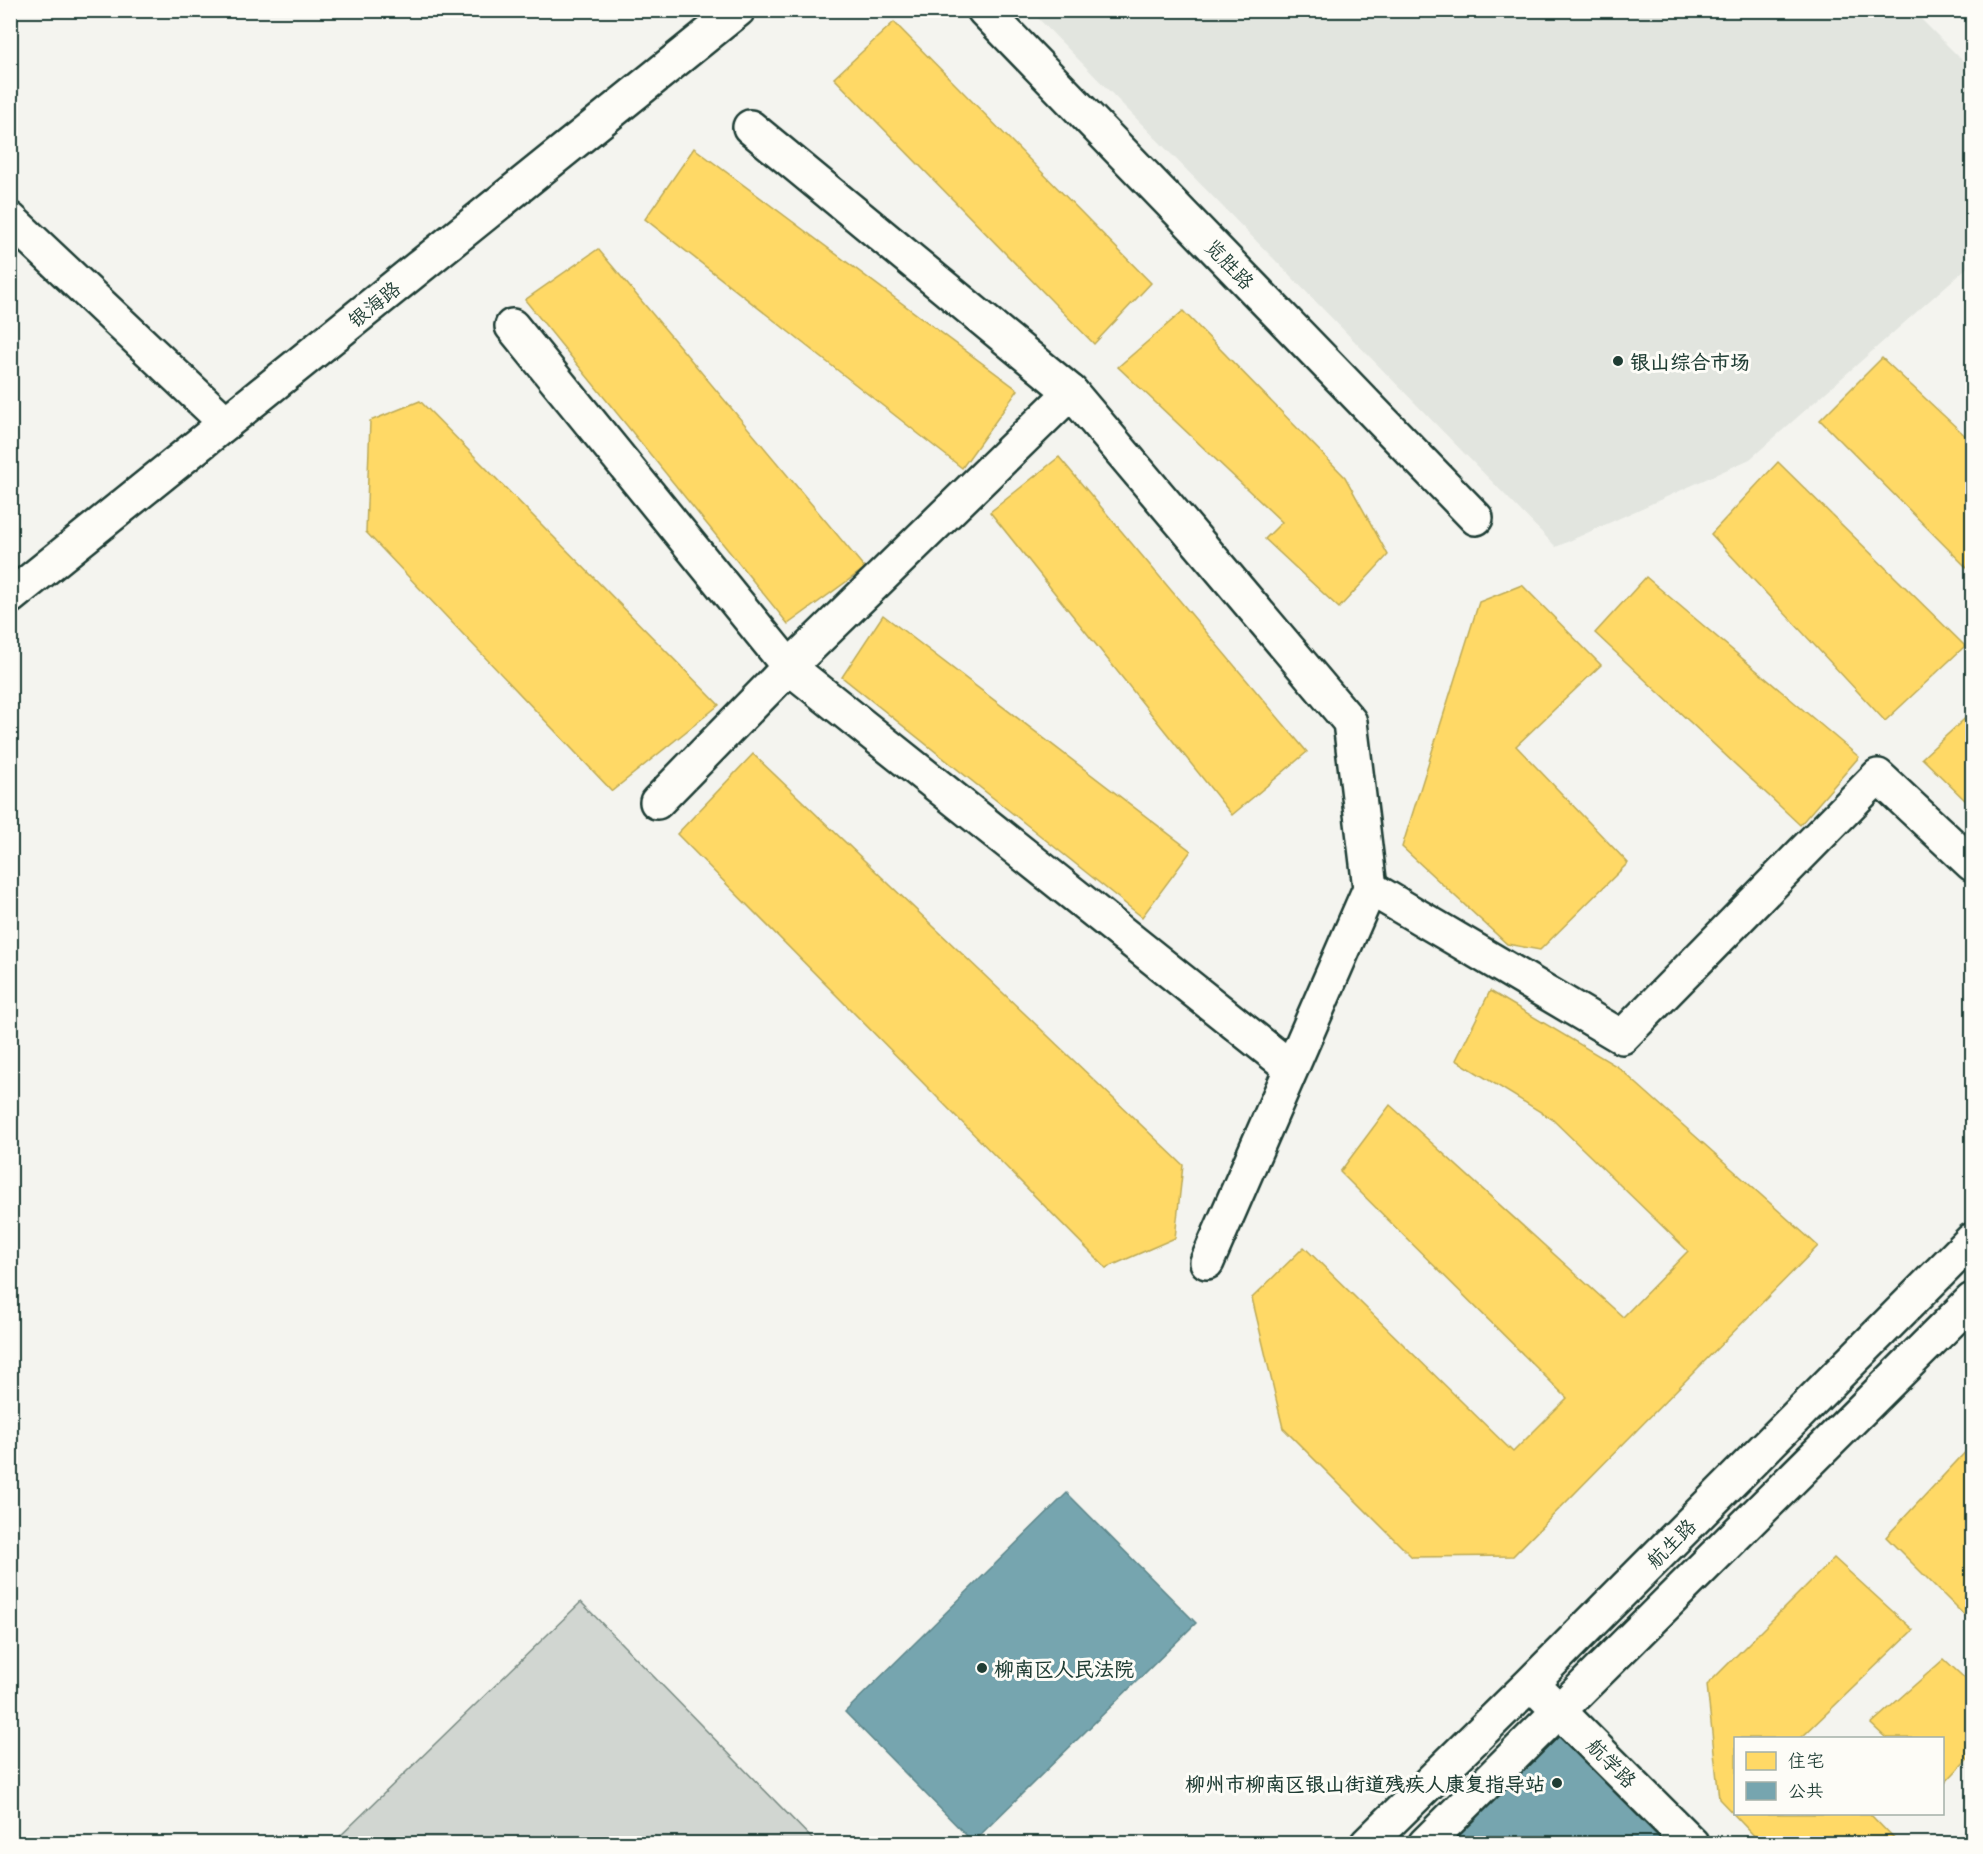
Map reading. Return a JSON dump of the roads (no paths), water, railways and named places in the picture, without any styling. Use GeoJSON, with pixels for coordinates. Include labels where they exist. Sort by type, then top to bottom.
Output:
{"type":"FeatureCollection","features":[{"type":"Feature","properties":{"kind":"street","name":"银海路"},"geometry":{"type":"LineString","coordinates":[[10,597],[738,10]]}},
{"type":"Feature","properties":{"kind":"street","name":"览胜路"},"geometry":{"type":"LineString","coordinates":[[984,10],[1476,518]]}},
{"type":"Feature","properties":{"kind":"street"},"geometry":{"type":"LineString","coordinates":[[750,127],[1071,392],[1350,722],[1370,888],[1207,1262]]}},
{"type":"Feature","properties":{"kind":"street"},"geometry":{"type":"LineString","coordinates":[[10,219],[226,423]]}},
{"type":"Feature","properties":{"kind":"street"},"geometry":{"type":"LineString","coordinates":[[512,326],[789,667],[1291,1068]]}},
{"type":"Feature","properties":{"kind":"street"},"geometry":{"type":"LineString","coordinates":[[657,802],[789,667],[1071,392]]}},
{"type":"Feature","properties":{"kind":"street"},"geometry":{"type":"LineString","coordinates":[[1370,888],[1622,1037],[1878,776],[1972,864]]}},
{"type":"Feature","properties":{"kind":"street","name":"航生路"},"geometry":{"type":"LineString","coordinates":[[1367,1844],[1532,1683],[1972,1240]]}},
{"type":"Feature","properties":{"kind":"street"},"geometry":{"type":"LineString","coordinates":[[1425,1844],[1972,1300]]}},
{"type":"Feature","properties":{"kind":"street","name":"航学路"},"geometry":{"type":"LineString","coordinates":[[1532,1683],[1692,1844]]}},
{"type":"Feature","properties":{"kind":"place","name":"银山综合市场"},"geometry":{"type":"Point","coordinates":[1618,361]}},
{"type":"Feature","properties":{"kind":"place","name":"柳南区人民法院"},"geometry":{"type":"Point","coordinates":[982,1668]}},
{"type":"Feature","properties":{"kind":"place","name":"柳州市柳南区银山街道残疾人康复指导站"},"geometry":{"type":"Point","coordinates":[1557,1783]}}]}
